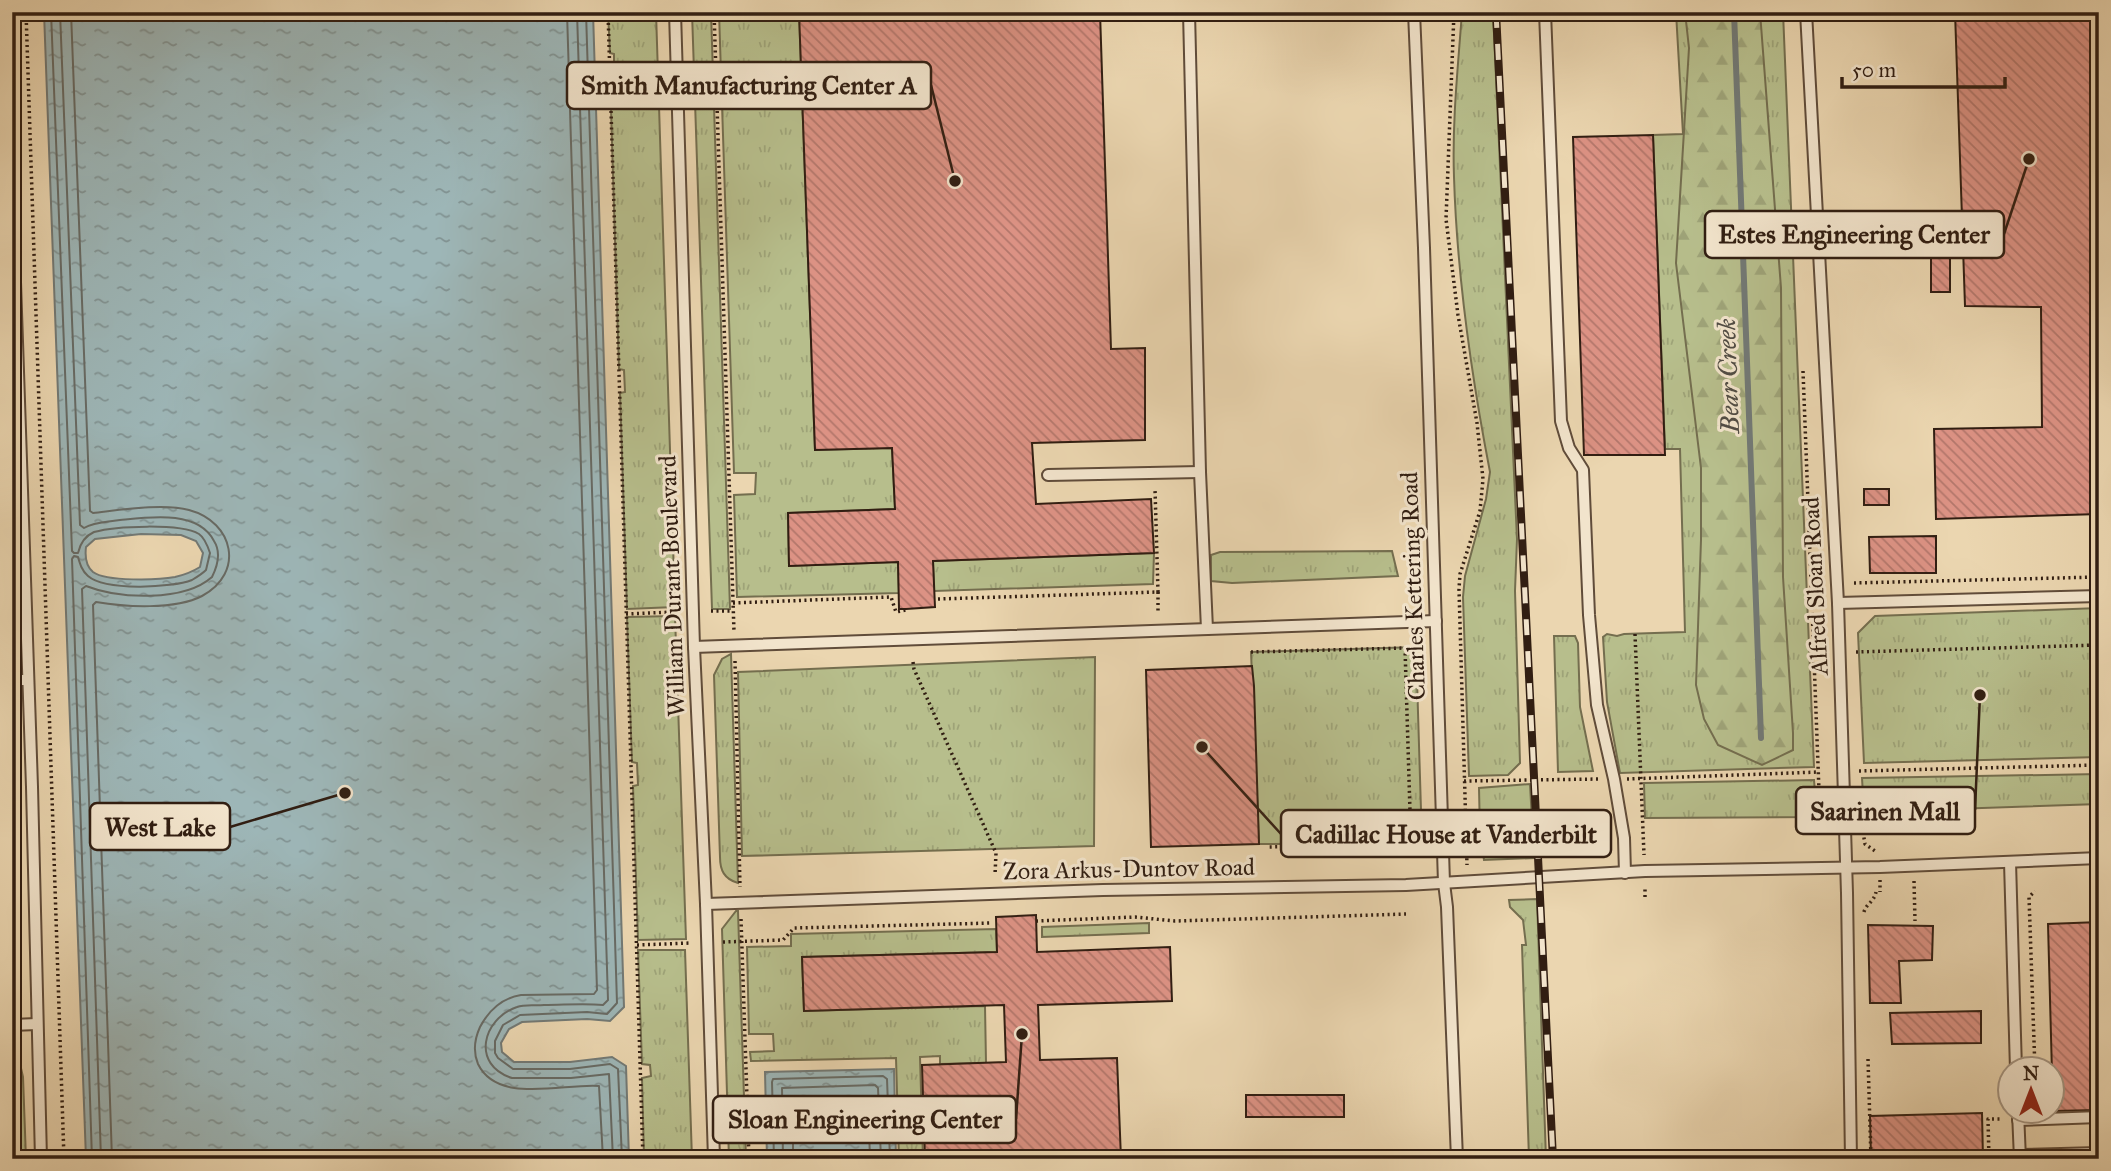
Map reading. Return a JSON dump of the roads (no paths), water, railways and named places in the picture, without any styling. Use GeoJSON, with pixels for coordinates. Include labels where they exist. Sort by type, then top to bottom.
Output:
{"type":"FeatureCollection","features":[{"type":"Feature","properties":{"kind":"lane","name":"William Durant Boulevard"},"geometry":{"type":"LineString","coordinates":[[675,12],[694,646],[714,1159]]}},
{"type":"Feature","properties":{"kind":"lane"},"geometry":{"type":"LineString","coordinates":[[1189,12],[1200,472],[1207,629]]}},
{"type":"Feature","properties":{"kind":"lane","name":"Charles Kettering Road"},"geometry":{"type":"LineString","coordinates":[[1415,12],[1444,883],[1457,1159]]}},
{"type":"Feature","properties":{"kind":"lane"},"geometry":{"type":"LineString","coordinates":[[1545,12],[1561,421],[1569,447],[1583,470],[1589,615],[1597,705],[1624,838],[1625,873]]}},
{"type":"Feature","properties":{"kind":"lane","name":"Alfred Sloan Road"},"geometry":{"type":"LineString","coordinates":[[1806,12],[1838,603],[1852,1159]]}},
{"type":"Feature","properties":{"kind":"lane"},"geometry":{"type":"LineString","coordinates":[[12,193],[32,786],[41,1159]]}},
{"type":"Feature","properties":{"kind":"lane"},"geometry":{"type":"LineString","coordinates":[[1048,474],[1200,472]]}},
{"type":"Feature","properties":{"kind":"lane"},"geometry":{"type":"LineString","coordinates":[[1838,603],[2099,596]]}},
{"type":"Feature","properties":{"kind":"lane"},"geometry":{"type":"LineString","coordinates":[[694,646],[1436,621]]}},
{"type":"Feature","properties":{"kind":"lane"},"geometry":{"type":"LineString","coordinates":[[12,680],[28,680]]}},
{"type":"Feature","properties":{"kind":"lane","name":"Zora Arkus-Duntov Road"},"geometry":{"type":"LineString","coordinates":[[706,904],[1114,890],[1444,883],[1646,872],[2099,858]]}},
{"type":"Feature","properties":{"kind":"lane"},"geometry":{"type":"LineString","coordinates":[[2010,862],[2017,1056]]}},
{"type":"Feature","properties":{"kind":"lane"},"geometry":{"type":"LineString","coordinates":[[12,1025],[37,1024]]}},
{"type":"Feature","properties":{"kind":"lane"},"geometry":{"type":"LineString","coordinates":[[2066,1117],[2099,1117]]}},
{"type":"Feature","properties":{"kind":"lane"},"geometry":{"type":"LineString","coordinates":[[2018,1126],[2020,1157],[2099,1153]]}},
{"type":"Feature","properties":{"kind":"water"},"geometry":{"type":"Polygon","coordinates":[[[44,12],[593,12],[624,1007],[610,1021],[587,1019],[522,1022],[509,1029],[501,1043],[502,1052],[514,1062],[570,1062],[612,1057],[626,1066],[629,1159],[86,1159],[44,12]],[[141,534],[95,539],[86,547],[87,564],[93,572],[120,579],[182,575],[200,567],[203,553],[196,541],[181,535],[141,534]]]}},
{"type":"Feature","properties":{"kind":"water"},"geometry":{"type":"Polygon","coordinates":[[[894,1069],[896,1159],[767,1159],[765,1072],[894,1069]]]}},
{"type":"Feature","properties":{"kind":"waterway","name":"Bear Creek"},"geometry":{"type":"LineString","coordinates":[[1734,12],[1761,738]]}},
{"type":"Feature","properties":{"kind":"railway"},"geometry":{"type":"LineString","coordinates":[[1496,12],[1553,1159]]}},
{"type":"Feature","properties":{"kind":"place","name":"Estes Engineering Center"},"geometry":{"type":"Point","coordinates":[2029,159]}},
{"type":"Feature","properties":{"kind":"place","name":"Smith Manufacturing Center A"},"geometry":{"type":"Point","coordinates":[955,181]}},
{"type":"Feature","properties":{"kind":"place","name":"Saarinen Mall"},"geometry":{"type":"Point","coordinates":[1980,695]}},
{"type":"Feature","properties":{"kind":"place","name":"Cadillac House at Vanderbilt"},"geometry":{"type":"Point","coordinates":[1202,747]}},
{"type":"Feature","properties":{"kind":"place","name":"West Lake"},"geometry":{"type":"Point","coordinates":[345,793]}},
{"type":"Feature","properties":{"kind":"place","name":"Sloan Engineering Center"},"geometry":{"type":"Point","coordinates":[1022,1034]}}]}
